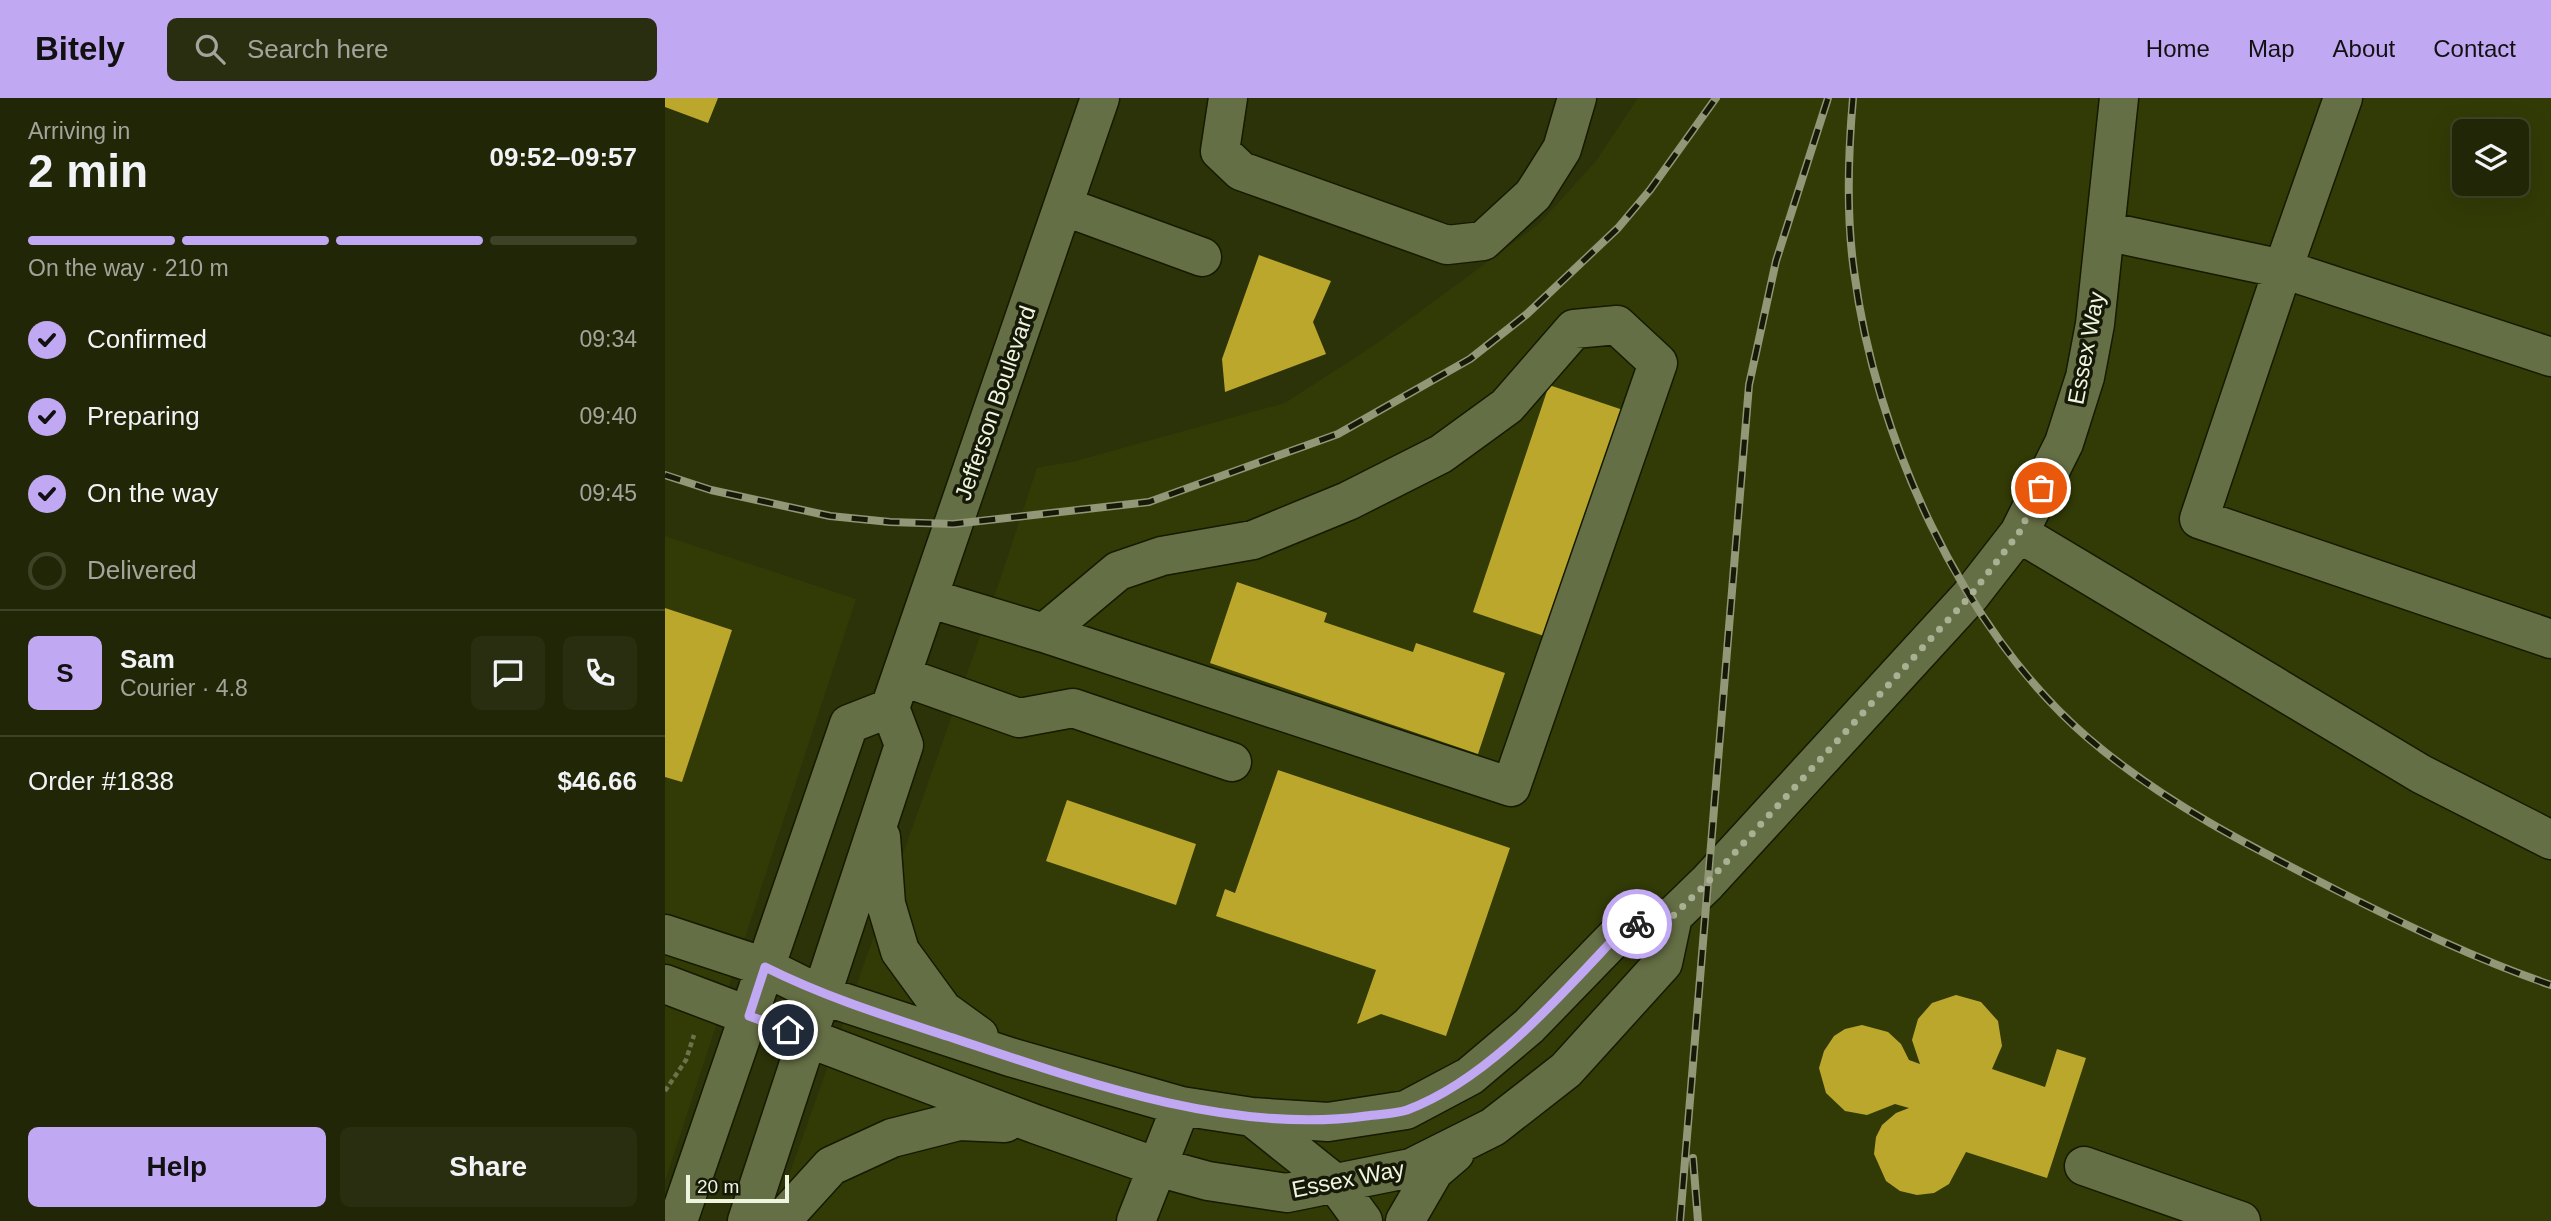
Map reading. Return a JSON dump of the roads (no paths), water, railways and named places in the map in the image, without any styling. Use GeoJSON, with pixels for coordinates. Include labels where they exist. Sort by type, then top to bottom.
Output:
{"type":"FeatureCollection","features":[{"type":"Feature","properties":{"kind":"street","name":"Jefferson Boulevard"},"geometry":{"type":"LineString","coordinates":[[896,692],[1100,98]]}},
{"type":"Feature","properties":{"kind":"street"},"geometry":{"type":"LineString","coordinates":[[1227,98],[1220,151],[1241,171],[1447,245],[1483,241],[1533,195],[1562,149],[1577,98]]}},
{"type":"Feature","properties":{"kind":"street","name":"Essex Way"},"geometry":{"type":"LineString","coordinates":[[665,984],[1035,1124],[1157,1167],[1208,1181],[1287,1193],[1336,1184],[1411,1168],[1493,1127],[1566,1070],[1663,963],[1673,916],[1716,873],[1970,596],[2019,533],[2064,443],[2085,377],[2095,324],[2119,98]]}},
{"type":"Feature","properties":{"kind":"street"},"geometry":{"type":"LineString","coordinates":[[2343,98],[2199,519],[2551,639]]}},
{"type":"Feature","properties":{"kind":"street"},"geometry":{"type":"LineString","coordinates":[[1063,206],[1202,257]]}},
{"type":"Feature","properties":{"kind":"street"},"geometry":{"type":"LineString","coordinates":[[2105,231],[2283,269],[2551,357]]}},
{"type":"Feature","properties":{"kind":"street"},"geometry":{"type":"LineString","coordinates":[[928,597],[1511,787],[1658,363],[1617,325],[1574,329],[1507,407],[1441,454],[1348,501],[1253,540],[1162,556],[1118,571],[1044,633]]}},
{"type":"Feature","properties":{"kind":"street"},"geometry":{"type":"LineString","coordinates":[[2019,533],[2421,774],[2551,840]]}},
{"type":"Feature","properties":{"kind":"street"},"geometry":{"type":"LineString","coordinates":[[747,1221],[904,745],[896,692]]}},
{"type":"Feature","properties":{"kind":"street"},"geometry":{"type":"LineString","coordinates":[[678,1221],[849,724],[896,692],[1020,718],[1073,708],[1232,762]]}},
{"type":"Feature","properties":{"kind":"street"},"geometry":{"type":"LineString","coordinates":[[879,819],[886,904],[900,951],[943,1010],[1010,1057]]}},
{"type":"Feature","properties":{"kind":"street"},"geometry":{"type":"LineString","coordinates":[[665,934],[765,967],[821,995],[1010,1057],[1181,1106],[1252,1117],[1328,1122],[1406,1110],[1470,1076],[1529,1026],[1625,927],[1673,916]]}},
{"type":"Feature","properties":{"kind":"street"},"geometry":{"type":"LineString","coordinates":[[1136,1221],[1181,1106]]}},
{"type":"Feature","properties":{"kind":"street"},"geometry":{"type":"LineString","coordinates":[[1252,1117],[1336,1184],[1363,1221]]}},
{"type":"Feature","properties":{"kind":"street"},"geometry":{"type":"LineString","coordinates":[[781,1221],[831,1166],[892,1138],[959,1121],[1035,1124]]}},
{"type":"Feature","properties":{"kind":"street"},"geometry":{"type":"LineString","coordinates":[[1405,1221],[1434,1171],[1472,1138]]}},
{"type":"Feature","properties":{"kind":"street"},"geometry":{"type":"LineString","coordinates":[[2084,1166],[2241,1221]]}},
{"type":"Feature","properties":{"kind":"railway"},"geometry":{"type":"LineString","coordinates":[[665,475],[711,490],[830,516],[890,522],[953,524],[1149,502],[1338,434],[1470,359],[1527,314],[1618,228],[1650,190],[1716,98]]}},
{"type":"Feature","properties":{"kind":"railway"},"geometry":{"type":"LineString","coordinates":[[1680,1221],[1749,385],[1776,261],[1828,98]]}},
{"type":"Feature","properties":{"kind":"railway"},"geometry":{"type":"LineString","coordinates":[[1853,98],[1849,184],[1851,250],[1865,334],[1882,398],[1904,463],[1931,526],[1964,586],[2001,642],[2042,693],[2088,738],[2178,804],[2275,859],[2393,918],[2471,954],[2551,985]]}},
{"type":"Feature","properties":{"kind":"railway"},"geometry":{"type":"LineString","coordinates":[[1693,1158],[1698,1221]]}}]}
